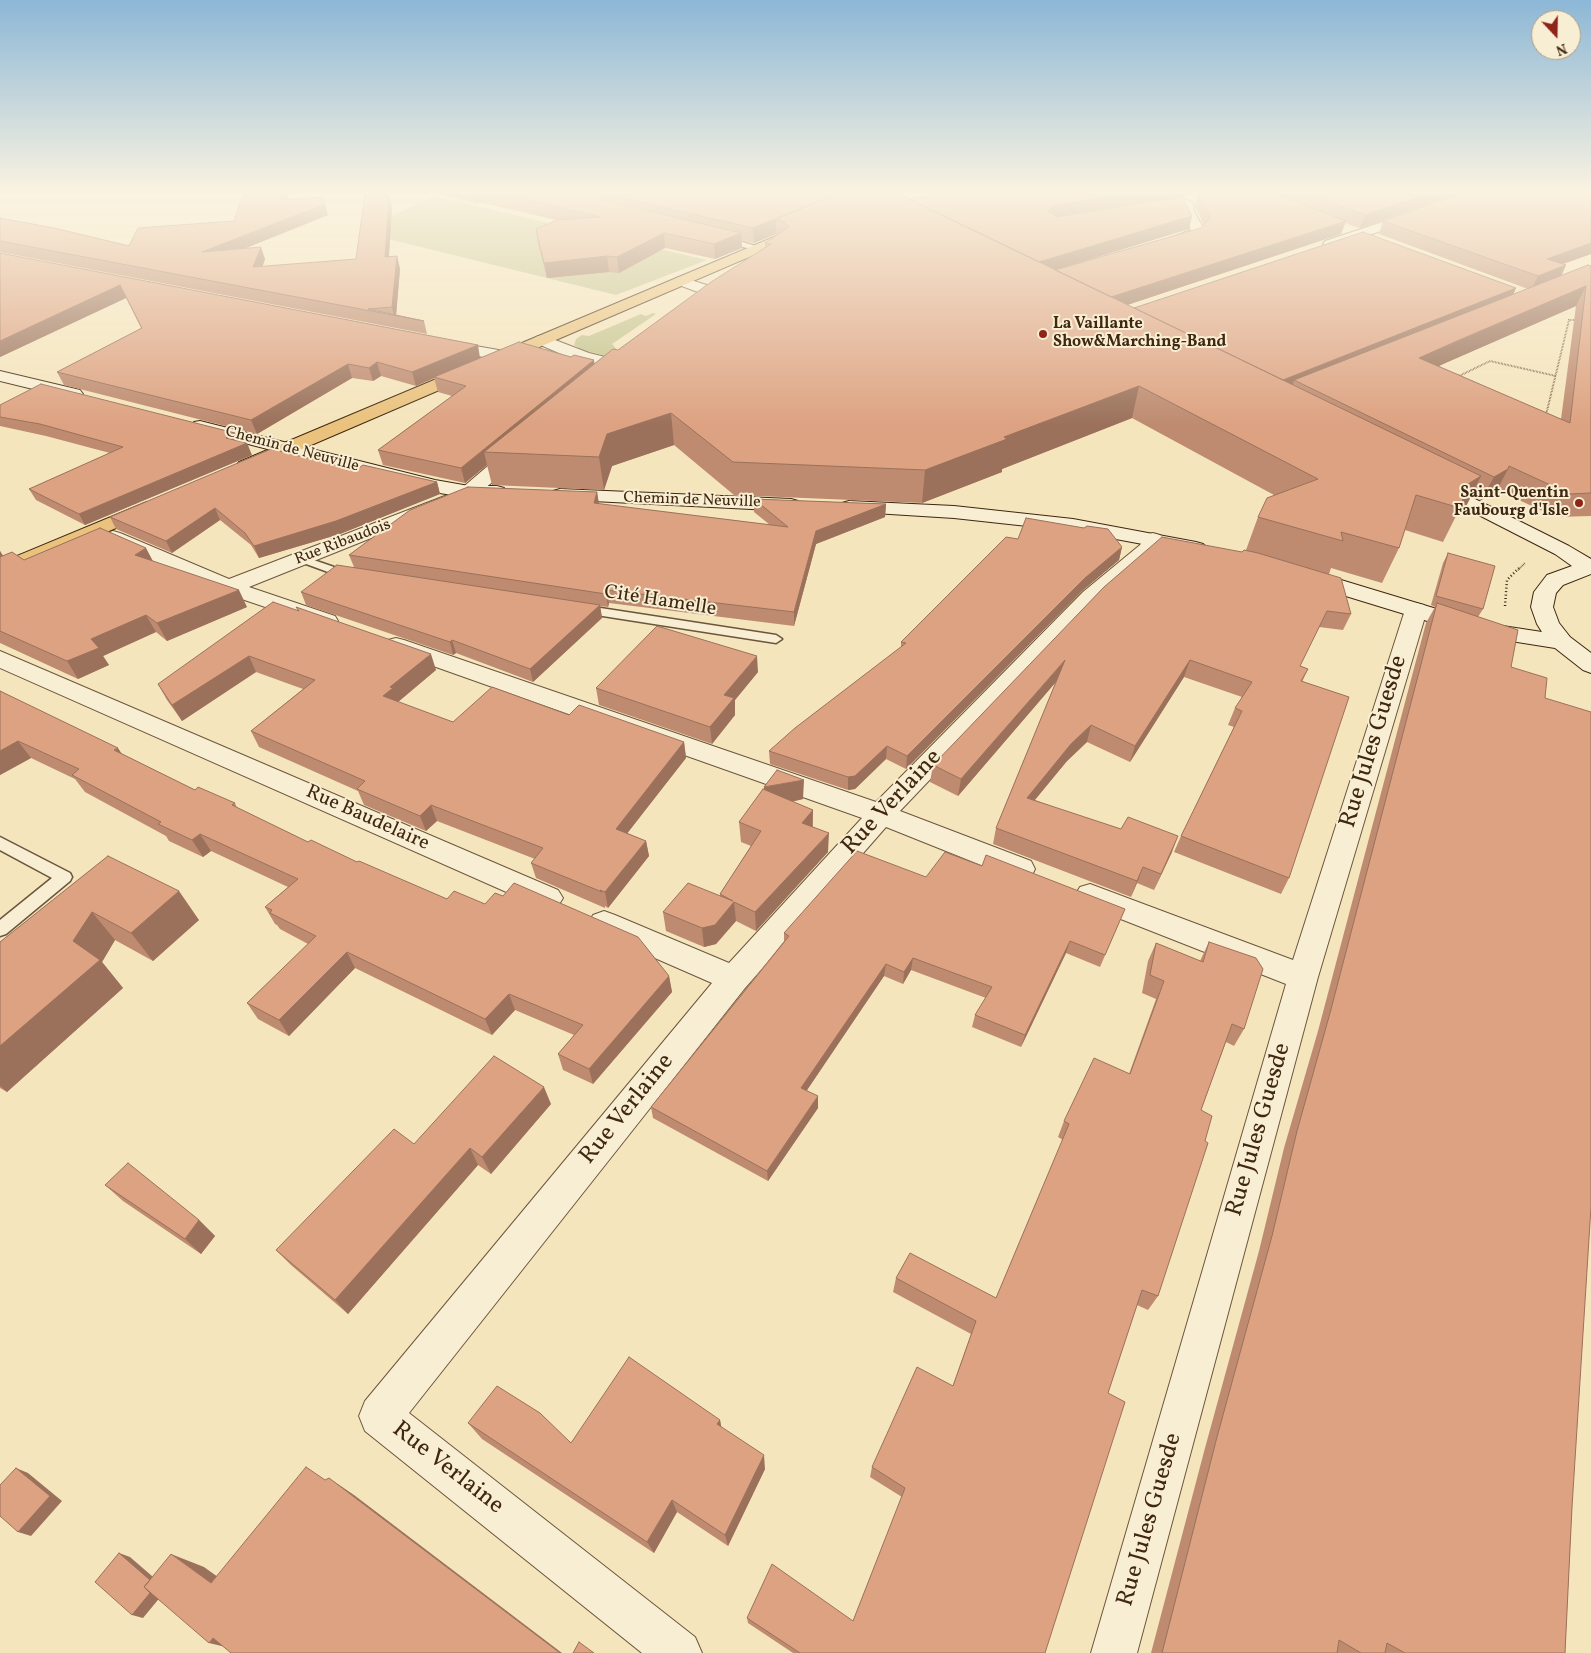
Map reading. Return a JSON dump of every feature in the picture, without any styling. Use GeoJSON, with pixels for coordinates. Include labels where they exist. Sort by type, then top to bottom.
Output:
{"type":"FeatureCollection","features":[{"type":"Feature","properties":{"kind":"main road"},"geometry":{"type":"LineString","coordinates":[[228,474],[706,270]]}},
{"type":"Feature","properties":{"kind":"main road"},"geometry":{"type":"LineString","coordinates":[[0,572],[167,500]]}},
{"type":"Feature","properties":{"kind":"street"},"geometry":{"type":"LineString","coordinates":[[681,281],[706,289],[708,301]]}},
{"type":"Feature","properties":{"kind":"street"},"geometry":{"type":"LineString","coordinates":[[676,325],[723,292]]}},
{"type":"Feature","properties":{"kind":"street"},"geometry":{"type":"LineString","coordinates":[[542,340],[583,357],[620,366]]}},
{"type":"Feature","properties":{"kind":"street"},"geometry":{"type":"LineString","coordinates":[[431,342],[504,356]]}},
{"type":"Feature","properties":{"kind":"street"},"geometry":{"type":"LineString","coordinates":[[605,378],[636,354]]}},
{"type":"Feature","properties":{"kind":"street"},"geometry":{"type":"LineString","coordinates":[[0,376],[96,400]]}},
{"type":"Feature","properties":{"kind":"street","name":"Chemin de Neuville"},"geometry":{"type":"LineString","coordinates":[[183,422],[434,486],[469,492],[954,512],[1072,525],[1219,553]]}},
{"type":"Feature","properties":{"kind":"street","name":"Rue Ribaudois"},"geometry":{"type":"LineString","coordinates":[[229,587],[469,492],[530,440]]}},
{"type":"Feature","properties":{"kind":"street"},"geometry":{"type":"LineString","coordinates":[[1420,478],[1562,550],[1591,568]]}},
{"type":"Feature","properties":{"kind":"street"},"geometry":{"type":"LineString","coordinates":[[97,530],[229,587],[350,629]]}},
{"type":"Feature","properties":{"kind":"street","name":"Rue Verlaine"},"geometry":{"type":"LineString","coordinates":[[679,1653],[380,1416],[734,979],[881,814],[1091,597],[1149,548],[1153,539]]}},
{"type":"Feature","properties":{"kind":"street"},"geometry":{"type":"LineString","coordinates":[[1591,568],[1572,572],[1555,580],[1545,592],[1542,607],[1548,624],[1562,642],[1591,665]]}},
{"type":"Feature","properties":{"kind":"street"},"geometry":{"type":"LineString","coordinates":[[1294,573],[1481,630],[1562,642]]}},
{"type":"Feature","properties":{"kind":"street","name":"Rue Jules Guesde"},"geometry":{"type":"LineString","coordinates":[[1114,1653],[1303,977],[1416,610]]}},
{"type":"Feature","properties":{"kind":"street"},"geometry":{"type":"LineString","coordinates":[[378,639],[881,814],[1303,977]]}},
{"type":"Feature","properties":{"kind":"street","name":"Rue Baudelaire"},"geometry":{"type":"LineString","coordinates":[[0,659],[734,979]]}},
{"type":"Feature","properties":{"kind":"lane"},"geometry":{"type":"LineString","coordinates":[[302,559],[332,570],[361,575]]}},
{"type":"Feature","properties":{"kind":"lane","name":"Cité Hamelle"},"geometry":{"type":"LineString","coordinates":[[564,606],[776,639]]}},
{"type":"Feature","properties":{"kind":"lane"},"geometry":{"type":"LineString","coordinates":[[0,843],[64,877],[0,929]]}},
{"type":"Feature","properties":{"kind":"path"},"geometry":{"type":"LineString","coordinates":[[1545,419],[1569,320],[1583,319]]}},
{"type":"Feature","properties":{"kind":"path"},"geometry":{"type":"LineString","coordinates":[[1452,380],[1490,361],[1556,376]]}},
{"type":"Feature","properties":{"kind":"shaded area"},"geometry":{"type":"Polygon","coordinates":[[[515,270],[681,270],[616,295],[515,270]]]}},
{"type":"Feature","properties":{"kind":"shaded area"},"geometry":{"type":"Polygon","coordinates":[[[653,313],[656,314],[612,344],[620,353],[607,356],[582,350],[574,345],[576,339],[582,335],[589,336],[641,314],[646,316],[653,313]]]}},
{"type":"Feature","properties":{"kind":"building"},"geometry":{"type":"Polygon","coordinates":[[[0,270],[89,270],[478,345],[412,372],[377,362],[369,368],[348,364],[251,420],[57,372],[142,328],[120,285],[0,341],[0,270]]]}},
{"type":"Feature","properties":{"kind":"building"},"geometry":{"type":"Polygon","coordinates":[[[154,270],[396,270],[392,307],[368,309],[424,321],[154,270]]]}},
{"type":"Feature","properties":{"kind":"building"},"geometry":{"type":"Polygon","coordinates":[[[730,270],[1056,270],[1481,476],[1468,484],[1460,508],[1416,495],[1399,548],[1341,532],[1343,541],[1258,517],[1267,498],[1318,479],[1139,386],[1004,437],[1007,439],[925,470],[733,462],[671,413],[607,434],[599,457],[484,452],[613,349],[618,350],[730,270]]]}},
{"type":"Feature","properties":{"kind":"building"},"geometry":{"type":"Polygon","coordinates":[[[1055,270],[1194,270],[1111,297],[1055,270]]]}},
{"type":"Feature","properties":{"kind":"building"},"geometry":{"type":"Polygon","coordinates":[[[1248,270],[1467,270],[1516,288],[1283,380],[1134,308],[1248,270]]]}},
{"type":"Feature","properties":{"kind":"building"},"geometry":{"type":"Polygon","coordinates":[[[1521,270],[1553,270],[1538,276],[1521,270]]]}},
{"type":"Feature","properties":{"kind":"building"},"geometry":{"type":"Polygon","coordinates":[[[1575,270],[1591,270],[1591,493],[1570,494],[1509,466],[1508,469],[1494,477],[1294,380],[1575,270]],[[1586,286],[1457,341],[1419,358],[1570,423],[1586,286]]]}},
{"type":"Feature","properties":{"kind":"building"},"geometry":{"type":"Polygon","coordinates":[[[519,342],[571,357],[574,355],[594,360],[461,468],[378,450],[466,386],[434,377],[519,342]]]}},
{"type":"Feature","properties":{"kind":"building"},"geometry":{"type":"Polygon","coordinates":[[[41,384],[235,433],[226,438],[247,443],[79,514],[29,489],[123,447],[40,424],[0,417],[0,405],[41,384]]]}},
{"type":"Feature","properties":{"kind":"building"},"geometry":{"type":"Polygon","coordinates":[[[271,449],[356,470],[363,465],[437,482],[336,521],[254,546],[245,533],[215,508],[166,541],[110,517],[271,449]]]}},
{"type":"Feature","properties":{"kind":"building"},"geometry":{"type":"Polygon","coordinates":[[[468,487],[597,492],[594,503],[788,527],[754,499],[886,504],[816,531],[794,612],[606,590],[606,594],[349,555],[410,510],[468,487]]]}},
{"type":"Feature","properties":{"kind":"building"},"geometry":{"type":"Polygon","coordinates":[[[1026,518],[1084,528],[1087,526],[1108,529],[1122,547],[1085,578],[907,756],[887,746],[855,776],[848,777],[769,751],[795,728],[906,643],[901,642],[1006,537],[1018,539],[1026,518]]]}},
{"type":"Feature","properties":{"kind":"building"},"geometry":{"type":"Polygon","coordinates":[[[100,528],[146,548],[135,555],[239,590],[157,623],[146,615],[91,639],[99,648],[67,661],[0,631],[0,557],[12,552],[24,560],[100,528]]]}},
{"type":"Feature","properties":{"kind":"building"},"geometry":{"type":"Polygon","coordinates":[[[1162,537],[1242,552],[1244,550],[1258,553],[1341,578],[1351,614],[1327,611],[1300,666],[1308,669],[1301,681],[1349,697],[1289,878],[1181,836],[1242,711],[1235,708],[1252,682],[1190,660],[1135,746],[1091,725],[1071,744],[1027,798],[1121,829],[1128,817],[1178,836],[1161,874],[1143,867],[1137,881],[996,828],[1065,660],[961,779],[933,765],[1104,587],[1162,537]]]}},
{"type":"Feature","properties":{"kind":"building"},"geometry":{"type":"Polygon","coordinates":[[[1448,553],[1495,566],[1483,609],[1436,596],[1448,553]]]}},
{"type":"Feature","properties":{"kind":"building"},"geometry":{"type":"Polygon","coordinates":[[[337,565],[600,605],[530,669],[452,640],[450,642],[301,592],[337,565]]]}},
{"type":"Feature","properties":{"kind":"building"},"geometry":{"type":"Polygon","coordinates":[[[273,602],[299,611],[296,607],[431,654],[390,687],[393,688],[383,696],[453,722],[492,687],[569,715],[579,705],[684,742],[616,829],[646,841],[605,892],[600,890],[602,892],[531,863],[543,848],[431,805],[420,816],[357,789],[365,781],[251,731],[315,680],[249,656],[172,705],[158,684],[273,602]]]}},
{"type":"Feature","properties":{"kind":"building"},"geometry":{"type":"Polygon","coordinates":[[[1437,603],[1518,630],[1511,667],[1547,678],[1545,698],[1591,712],[1591,1207],[1572,1507],[1565,1653],[1405,1653],[1387,1643],[1385,1653],[1361,1653],[1339,1640],[1337,1653],[1162,1653],[1217,1437],[1272,1236],[1297,1131],[1330,1013],[1437,603]]]}},
{"type":"Feature","properties":{"kind":"building"},"geometry":{"type":"Polygon","coordinates":[[[657,626],[757,656],[724,695],[734,698],[710,727],[596,688],[657,626]]]}},
{"type":"Feature","properties":{"kind":"building"},"geometry":{"type":"Polygon","coordinates":[[[0,691],[118,748],[114,750],[195,790],[198,787],[235,803],[232,805],[308,842],[311,840],[357,862],[359,861],[447,899],[454,891],[485,904],[495,893],[503,896],[514,883],[638,937],[669,976],[589,1069],[558,1054],[583,1025],[509,994],[485,1019],[347,952],[279,1020],[247,1003],[316,936],[270,913],[272,910],[265,907],[298,879],[200,834],[192,840],[158,824],[161,822],[72,775],[79,769],[18,741],[0,751],[0,691]]]}},
{"type":"Feature","properties":{"kind":"building"},"geometry":{"type":"Polygon","coordinates":[[[777,770],[804,780],[764,787],[777,770]]]}},
{"type":"Feature","properties":{"kind":"building"},"geometry":{"type":"Polygon","coordinates":[[[763,789],[813,810],[802,823],[829,833],[755,912],[734,902],[715,925],[702,928],[663,912],[688,883],[733,901],[720,894],[761,831],[739,822],[763,789]]]}},
{"type":"Feature","properties":{"kind":"building"},"geometry":{"type":"Polygon","coordinates":[[[857,851],[926,877],[945,852],[982,866],[986,855],[1125,909],[1105,955],[1070,941],[1025,1035],[975,1015],[992,987],[913,958],[904,972],[886,964],[801,1088],[818,1096],[767,1171],[651,1107],[789,936],[784,933],[857,851]]]}},
{"type":"Feature","properties":{"kind":"building"},"geometry":{"type":"Polygon","coordinates":[[[108,856],[179,891],[131,933],[92,912],[73,941],[100,960],[0,1046],[0,942],[108,856]]]}},
{"type":"Feature","properties":{"kind":"building"},"geometry":{"type":"Polygon","coordinates":[[[1209,942],[1256,958],[1263,969],[1244,1029],[1232,1024],[1201,1110],[1212,1116],[1205,1141],[1208,1143],[1158,1296],[1142,1290],[1108,1393],[1125,1402],[1045,1653],[800,1653],[747,1618],[772,1564],[853,1621],[905,1488],[872,1467],[917,1367],[953,1386],[976,1321],[896,1278],[910,1253],[996,1298],[1069,1124],[1064,1121],[1094,1058],[1130,1074],[1164,981],[1150,975],[1156,943],[1203,962],[1209,942]]]}},
{"type":"Feature","properties":{"kind":"building"},"geometry":{"type":"Polygon","coordinates":[[[494,1056],[544,1087],[482,1157],[470,1148],[335,1300],[276,1250],[394,1129],[414,1144],[494,1056]]]}},
{"type":"Feature","properties":{"kind":"building"},"geometry":{"type":"Polygon","coordinates":[[[128,1163],[199,1220],[185,1239],[105,1185],[128,1163]]]}},
{"type":"Feature","properties":{"kind":"building"},"geometry":{"type":"Polygon","coordinates":[[[629,1357],[720,1420],[717,1424],[764,1455],[725,1535],[672,1500],[647,1542],[468,1423],[497,1386],[540,1413],[571,1443],[629,1357]]]}},
{"type":"Feature","properties":{"kind":"building"},"geometry":{"type":"Polygon","coordinates":[[[306,1467],[325,1480],[329,1478],[560,1653],[231,1653],[213,1638],[209,1643],[144,1587],[171,1554],[211,1583],[306,1467]]]}},
{"type":"Feature","properties":{"kind":"building"},"geometry":{"type":"Polygon","coordinates":[[[16,1468],[50,1496],[18,1532],[0,1516],[0,1485],[16,1468]]]}},
{"type":"Feature","properties":{"kind":"building"},"geometry":{"type":"Polygon","coordinates":[[[119,1553],[150,1580],[144,1587],[150,1593],[132,1615],[95,1582],[119,1553]]]}},
{"type":"Feature","properties":{"kind":"building"},"geometry":{"type":"Polygon","coordinates":[[[579,1642],[594,1653],[573,1653],[579,1642]]]}},
{"type":"Feature","properties":{"kind":"place","name":"La Vaillante Show&Marching-Band"},"geometry":{"type":"Point","coordinates":[1043,334]}},
{"type":"Feature","properties":{"kind":"place","name":"Saint-Quentin Faubourg d'Isle"},"geometry":{"type":"Point","coordinates":[1579,503]}}]}
